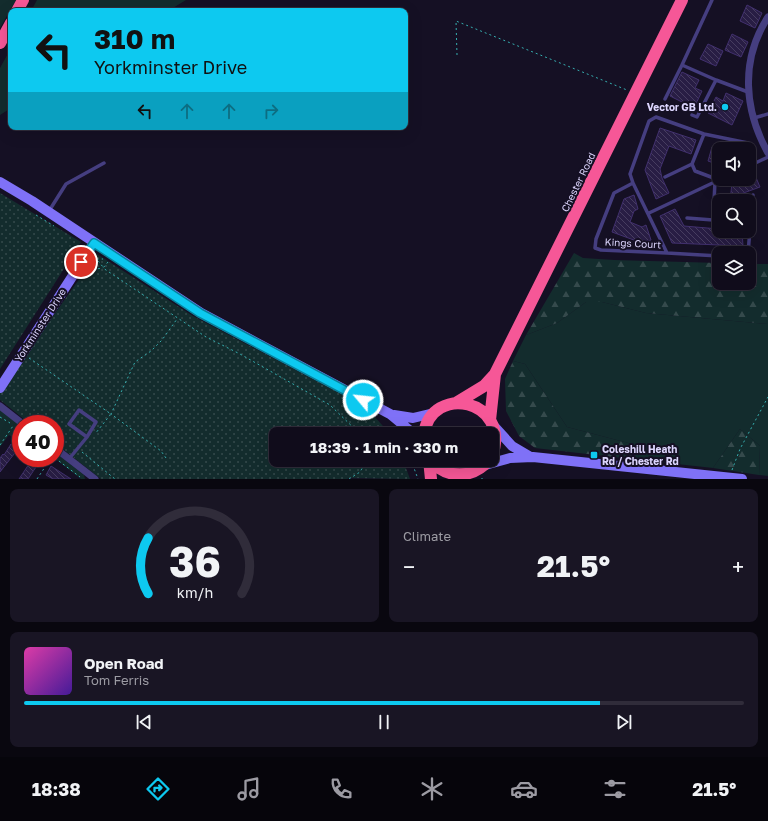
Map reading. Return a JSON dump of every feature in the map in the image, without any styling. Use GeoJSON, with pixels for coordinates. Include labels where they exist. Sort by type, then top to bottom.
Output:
{"type":"FeatureCollection","features":[{"type":"Feature","properties":{"kind":"highway","name":"Chester Road"},"geometry":{"type":"LineString","coordinates":[[434,413],[444,406],[456,403],[484,386],[495,374],[682,0]]}},
{"type":"Feature","properties":{"kind":"highway"},"geometry":{"type":"LineString","coordinates":[[0,43],[8,28]]}},
{"type":"Feature","properties":{"kind":"highway","name":"Chester Road"},"geometry":{"type":"LineString","coordinates":[[493,427],[492,423],[495,374]]}},
{"type":"Feature","properties":{"kind":"highway"},"geometry":{"type":"LineString","coordinates":[[456,403],[476,407],[484,412],[492,423]]}},
{"type":"Feature","properties":{"kind":"highway"},"geometry":{"type":"LineString","coordinates":[[426,427],[428,421],[434,413]]}},
{"type":"Feature","properties":{"kind":"highway"},"geometry":{"type":"LineString","coordinates":[[430,467],[431,479]]}},
{"type":"Feature","properties":{"kind":"highway"},"geometry":{"type":"LineString","coordinates":[[437,467],[451,475],[471,478],[482,467]]}},
{"type":"Feature","properties":{"kind":"street"},"geometry":{"type":"LineString","coordinates":[[768,17],[760,32],[751,56],[748,92],[753,119],[768,153]]}},
{"type":"Feature","properties":{"kind":"street"},"geometry":{"type":"LineString","coordinates":[[0,182],[48,212],[92,246],[200,313],[390,414],[406,427]]}},
{"type":"Feature","properties":{"kind":"street","name":"Yorkminster Drive"},"geometry":{"type":"LineString","coordinates":[[0,388],[92,246]]}},
{"type":"Feature","properties":{"kind":"street"},"geometry":{"type":"LineString","coordinates":[[0,406],[12,418]]}},
{"type":"Feature","properties":{"kind":"street"},"geometry":{"type":"LineString","coordinates":[[390,414],[414,418],[434,413]]}},
{"type":"Feature","properties":{"kind":"street"},"geometry":{"type":"LineString","coordinates":[[492,423],[512,446],[533,457]]}},
{"type":"Feature","properties":{"kind":"street"},"geometry":{"type":"LineString","coordinates":[[64,455],[94,479]]}},
{"type":"Feature","properties":{"kind":"street"},"geometry":{"type":"LineString","coordinates":[[499,459],[533,457],[742,479]]}},
{"type":"Feature","properties":{"kind":"lane"},"geometry":{"type":"LineString","coordinates":[[666,99],[712,0]]}},
{"type":"Feature","properties":{"kind":"lane"},"geometry":{"type":"LineString","coordinates":[[682,65],[748,92]]}},
{"type":"Feature","properties":{"kind":"lane"},"geometry":{"type":"LineString","coordinates":[[692,114],[697,117],[716,80]]}},
{"type":"Feature","properties":{"kind":"lane"},"geometry":{"type":"LineString","coordinates":[[753,119],[768,114]]}},
{"type":"Feature","properties":{"kind":"lane"},"geometry":{"type":"LineString","coordinates":[[633,183],[630,174],[649,121],[656,117],[704,134],[743,142]]}},
{"type":"Feature","properties":{"kind":"lane"},"geometry":{"type":"LineString","coordinates":[[665,177],[692,164],[704,134]]}},
{"type":"Feature","properties":{"kind":"lane"},"geometry":{"type":"LineString","coordinates":[[756,162],[768,156]]}},
{"type":"Feature","properties":{"kind":"lane"},"geometry":{"type":"LineString","coordinates":[[48,212],[66,184],[104,163]]}},
{"type":"Feature","properties":{"kind":"lane"},"geometry":{"type":"LineString","coordinates":[[692,164],[695,171],[712,178]]}},
{"type":"Feature","properties":{"kind":"lane","name":"Kings Court"},"geometry":{"type":"LineString","coordinates":[[633,183],[648,213],[667,253],[601,250],[595,248],[596,239],[614,193],[633,183]]}},
{"type":"Feature","properties":{"kind":"lane"},"geometry":{"type":"LineString","coordinates":[[648,213],[712,183]]}},
{"type":"Feature","properties":{"kind":"lane"},"geometry":{"type":"LineString","coordinates":[[687,218],[712,220]]}},
{"type":"Feature","properties":{"kind":"lane"},"geometry":{"type":"LineString","coordinates":[[667,253],[712,256]]}},
{"type":"Feature","properties":{"kind":"lane"},"geometry":{"type":"LineString","coordinates":[[69,459],[86,437],[96,422],[79,410],[69,424],[86,437]]}},
{"type":"Feature","properties":{"kind":"path"},"geometry":{"type":"LineString","coordinates":[[457,55],[456,21],[636,93]]}},
{"type":"Feature","properties":{"kind":"path"},"geometry":{"type":"LineString","coordinates":[[34,212],[58,229]]}},
{"type":"Feature","properties":{"kind":"path"},"geometry":{"type":"LineString","coordinates":[[92,246],[96,259],[103,268],[206,337],[240,354],[330,405],[353,427]]}},
{"type":"Feature","properties":{"kind":"path"},"geometry":{"type":"LineString","coordinates":[[96,259],[110,261],[103,268]]}},
{"type":"Feature","properties":{"kind":"path"},"geometry":{"type":"LineString","coordinates":[[87,270],[96,259]]}},
{"type":"Feature","properties":{"kind":"path"},"geometry":{"type":"LineString","coordinates":[[94,436],[111,414],[135,362],[151,351],[162,340],[177,319]]}},
{"type":"Feature","properties":{"kind":"path"},"geometry":{"type":"LineString","coordinates":[[28,358],[111,414],[161,451],[166,458]]}},
{"type":"Feature","properties":{"kind":"path"},"geometry":{"type":"LineString","coordinates":[[729,478],[740,449],[768,397]]}},
{"type":"Feature","properties":{"kind":"path"},"geometry":{"type":"LineString","coordinates":[[0,417],[12,425]]}},
{"type":"Feature","properties":{"kind":"path"},"geometry":{"type":"LineString","coordinates":[[0,445],[12,429]]}},
{"type":"Feature","properties":{"kind":"path"},"geometry":{"type":"LineString","coordinates":[[81,451],[115,479]]}},
{"type":"Feature","properties":{"kind":"path"},"geometry":{"type":"LineString","coordinates":[[64,465],[83,479]]}},
{"type":"Feature","properties":{"kind":"path"},"geometry":{"type":"LineString","coordinates":[[37,479],[45,467]]}},
{"type":"Feature","properties":{"kind":"path"},"geometry":{"type":"LineString","coordinates":[[349,479],[360,472],[363,467]]}},
{"type":"Feature","properties":{"kind":"path"},"geometry":{"type":"LineString","coordinates":[[414,467],[418,479]]}},
{"type":"Feature","properties":{"kind":"path"},"geometry":{"type":"LineString","coordinates":[[471,478],[485,479]]}},
{"type":"Feature","properties":{"kind":"green space"},"geometry":{"type":"Polygon","coordinates":[[[0,0],[16,0],[11,8],[8,8],[8,14],[0,28],[0,0]]]}},
{"type":"Feature","properties":{"kind":"green space"},"geometry":{"type":"Polygon","coordinates":[[[37,0],[186,0],[173,8],[33,8],[37,0]]]}},
{"type":"Feature","properties":{"kind":"green space"},"geometry":{"type":"Polygon","coordinates":[[[8,53],[8,110],[0,115],[0,68],[8,53]]]}},
{"type":"Feature","properties":{"kind":"green space"},"geometry":{"type":"Polygon","coordinates":[[[0,193],[81,242],[0,369],[0,193]]]}},
{"type":"Feature","properties":{"kind":"green space"},"geometry":{"type":"Polygon","coordinates":[[[574,253],[583,258],[712,263],[712,290],[756,290],[756,264],[768,264],[768,324],[646,313],[602,302],[586,302],[557,323],[526,335],[574,253]]]}},
{"type":"Feature","properties":{"kind":"green space"},"geometry":{"type":"Polygon","coordinates":[[[97,254],[193,316],[366,407],[384,427],[269,427],[269,467],[406,467],[410,479],[101,479],[64,450],[64,415],[19,415],[0,400],[0,391],[97,254]]]}},
{"type":"Feature","properties":{"kind":"green space"},"geometry":{"type":"Polygon","coordinates":[[[586,302],[602,302],[646,313],[768,324],[768,476],[759,475],[760,446],[740,429],[713,468],[640,460],[632,444],[567,427],[525,364],[513,361],[526,335],[557,323],[586,302]]]}},
{"type":"Feature","properties":{"kind":"green space"},"geometry":{"type":"Polygon","coordinates":[[[513,361],[525,364],[567,427],[632,444],[640,460],[535,448],[519,436],[506,411],[505,379],[513,361]]]}},
{"type":"Feature","properties":{"kind":"green space"},"geometry":{"type":"Polygon","coordinates":[[[0,410],[12,419],[12,437],[9,435],[0,447],[0,410]]]}},
{"type":"Feature","properties":{"kind":"green space"},"geometry":{"type":"Polygon","coordinates":[[[740,429],[760,446],[759,475],[713,468],[740,429]]]}},
{"type":"Feature","properties":{"kind":"green space"},"geometry":{"type":"Polygon","coordinates":[[[64,459],[84,475],[85,479],[81,479],[64,466],[64,459]]]}},
{"type":"Feature","properties":{"kind":"building"},"geometry":{"type":"Polygon","coordinates":[[[747,5],[762,13],[755,28],[740,21],[747,5]]]}},
{"type":"Feature","properties":{"kind":"building"},"geometry":{"type":"Polygon","coordinates":[[[732,34],[748,42],[741,57],[725,50],[732,34]]]}},
{"type":"Feature","properties":{"kind":"building"},"geometry":{"type":"Polygon","coordinates":[[[708,44],[723,51],[716,66],[700,59],[708,44]]]}},
{"type":"Feature","properties":{"kind":"building"},"geometry":{"type":"Polygon","coordinates":[[[682,72],[699,80],[695,88],[702,91],[694,108],[670,96],[682,72]]]}},
{"type":"Feature","properties":{"kind":"building","name":"Vector GB Ltd."},"geometry":{"type":"Polygon","coordinates":[[[726,93],[743,101],[732,125],[708,113],[716,97],[723,101],[726,93]]]}},
{"type":"Feature","properties":{"kind":"building"},"geometry":{"type":"Polygon","coordinates":[[[660,128],[696,140],[691,154],[669,146],[660,169],[662,178],[669,193],[656,199],[645,170],[660,128]]]}},
{"type":"Feature","properties":{"kind":"building"},"geometry":{"type":"Polygon","coordinates":[[[712,147],[712,162],[708,161],[712,147]]]}},
{"type":"Feature","properties":{"kind":"building"},"geometry":{"type":"Polygon","coordinates":[[[756,178],[760,187],[741,194],[731,194],[732,186],[756,186],[756,178]]]}},
{"type":"Feature","properties":{"kind":"building"},"geometry":{"type":"Polygon","coordinates":[[[634,195],[638,209],[634,211],[630,222],[642,227],[646,225],[651,240],[642,243],[612,232],[624,199],[634,195]]]}},
{"type":"Feature","properties":{"kind":"building"},"geometry":{"type":"Polygon","coordinates":[[[675,209],[684,226],[712,228],[712,238],[742,238],[743,246],[672,243],[660,216],[675,209]]]}},
{"type":"Feature","properties":{"kind":"building"},"geometry":{"type":"Polygon","coordinates":[[[11,444],[12,457],[0,472],[0,458],[3,454],[4,455],[11,444]]]}},
{"type":"Feature","properties":{"kind":"building"},"geometry":{"type":"Polygon","coordinates":[[[27,467],[36,467],[28,479],[19,479],[27,467]]]}},
{"type":"Feature","properties":{"kind":"building"},"geometry":{"type":"Polygon","coordinates":[[[50,467],[53,467],[71,479],[53,479],[46,475],[50,467]]]}},
{"type":"Feature","properties":{"kind":"place","name":"Vector GB Ltd."},"geometry":{"type":"Point","coordinates":[725,107]}},
{"type":"Feature","properties":{"kind":"place","name":"Coleshill Heath Rd / Chester Rd"},"geometry":{"type":"Point","coordinates":[594,455]}},
{"type":"Feature","properties":{"kind":"route"},"geometry":{"type":"LineString","coordinates":[[81,262],[94,243],[200,313],[363,400]]}}]}
